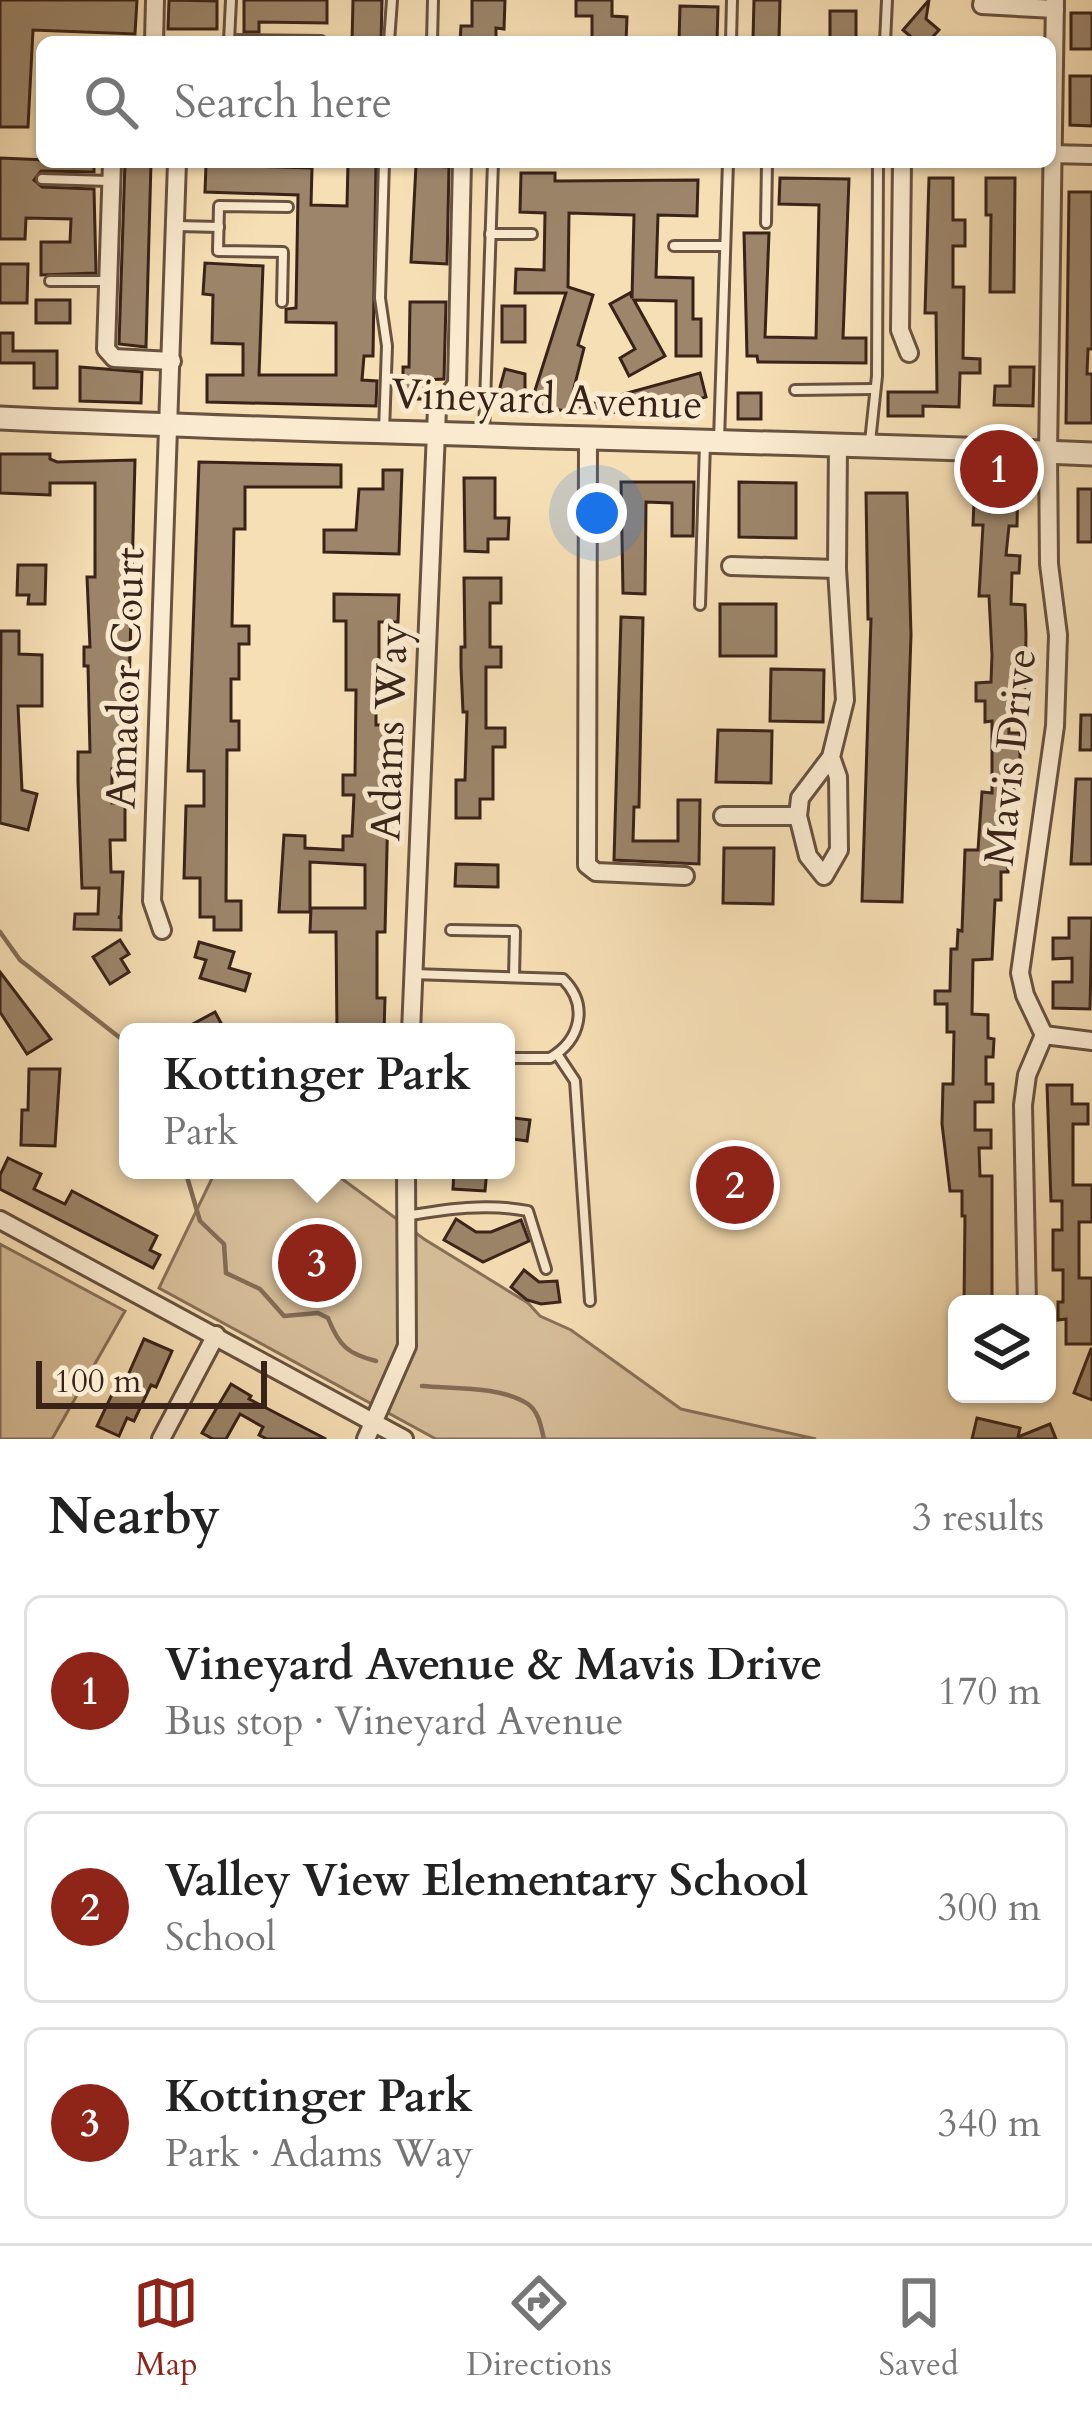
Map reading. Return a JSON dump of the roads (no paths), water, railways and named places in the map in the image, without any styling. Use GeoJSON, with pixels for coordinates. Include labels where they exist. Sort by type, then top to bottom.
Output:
{"type":"FeatureCollection","features":[{"type":"Feature","properties":{"kind":"street"},"geometry":{"type":"LineString","coordinates":[[154,36],[155,0]]}},
{"type":"Feature","properties":{"kind":"street"},"geometry":{"type":"LineString","coordinates":[[983,0],[982,5],[1055,5]]}},
{"type":"Feature","properties":{"kind":"street","name":"Mavis Drive"},"geometry":{"type":"LineString","coordinates":[[1054,36],[1055,5]]}},
{"type":"Feature","properties":{"kind":"street"},"geometry":{"type":"LineString","coordinates":[[1056,154],[1092,155]]}},
{"type":"Feature","properties":{"kind":"street","name":"Amador Court"},"geometry":{"type":"LineString","coordinates":[[162,930],[152,901],[177,168]]}},
{"type":"Feature","properties":{"kind":"street","name":"Adams Way"},"geometry":{"type":"LineString","coordinates":[[411,1023],[437,407],[457,384],[462,168]]}},
{"type":"Feature","properties":{"kind":"street"},"geometry":{"type":"LineString","coordinates":[[902,168],[900,330],[909,353]]}},
{"type":"Feature","properties":{"kind":"street","name":"Mavis Drive"},"geometry":{"type":"LineString","coordinates":[[1044,1036],[1024,995],[1020,973],[1055,726],[1058,635],[1049,564],[1048,452],[1051,168]]}},
{"type":"Feature","properties":{"kind":"street"},"geometry":{"type":"LineString","coordinates":[[112,171],[106,349],[114,358],[172,361]]}},
{"type":"Feature","properties":{"kind":"street","name":"Vineyard Avenue"},"geometry":{"type":"LineString","coordinates":[[0,418],[484,436],[870,443],[1092,454]]}},
{"type":"Feature","properties":{"kind":"street"},"geometry":{"type":"LineString","coordinates":[[588,438],[587,865],[596,872],[686,876]]}},
{"type":"Feature","properties":{"kind":"street"},"geometry":{"type":"LineString","coordinates":[[831,757],[838,777],[839,850],[824,875],[808,856],[798,815],[800,798],[831,757],[845,700],[837,569],[838,443]]}},
{"type":"Feature","properties":{"kind":"street"},"geometry":{"type":"LineString","coordinates":[[731,566],[837,569]]}},
{"type":"Feature","properties":{"kind":"street"},"geometry":{"type":"LineString","coordinates":[[723,816],[798,815]]}},
{"type":"Feature","properties":{"kind":"street"},"geometry":{"type":"LineString","coordinates":[[1027,1295],[1022,1105],[1027,1075],[1044,1036],[1092,1041]]}},
{"type":"Feature","properties":{"kind":"street"},"geometry":{"type":"LineString","coordinates":[[370,1431],[407,1346],[406,1179]]}},
{"type":"Feature","properties":{"kind":"street"},"geometry":{"type":"LineString","coordinates":[[0,1220],[216,1334],[370,1431],[404,1439]]}},
{"type":"Feature","properties":{"kind":"street"},"geometry":{"type":"LineString","coordinates":[[161,1439],[216,1334]]}},
{"type":"Feature","properties":{"kind":"lane"},"geometry":{"type":"LineString","coordinates":[[230,36],[231,0]]}},
{"type":"Feature","properties":{"kind":"lane"},"geometry":{"type":"LineString","coordinates":[[389,36],[392,0]]}},
{"type":"Feature","properties":{"kind":"lane"},"geometry":{"type":"LineString","coordinates":[[432,36],[433,0]]}},
{"type":"Feature","properties":{"kind":"lane"},"geometry":{"type":"LineString","coordinates":[[731,36],[732,0]]}},
{"type":"Feature","properties":{"kind":"lane"},"geometry":{"type":"LineString","coordinates":[[885,36],[887,0]]}},
{"type":"Feature","properties":{"kind":"lane"},"geometry":{"type":"LineString","coordinates":[[384,168],[380,298],[386,346],[384,433]]}},
{"type":"Feature","properties":{"kind":"lane"},"geometry":{"type":"LineString","coordinates":[[484,436],[493,168]]}},
{"type":"Feature","properties":{"kind":"lane"},"geometry":{"type":"LineString","coordinates":[[700,605],[728,168]]}},
{"type":"Feature","properties":{"kind":"lane"},"geometry":{"type":"LineString","coordinates":[[766,223],[767,168]]}},
{"type":"Feature","properties":{"kind":"lane"},"geometry":{"type":"LineString","coordinates":[[870,443],[872,389],[877,376],[878,168]]}},
{"type":"Feature","properties":{"kind":"lane"},"geometry":{"type":"LineString","coordinates":[[42,179],[112,171]]}},
{"type":"Feature","properties":{"kind":"lane"},"geometry":{"type":"LineString","coordinates":[[282,302],[283,252],[218,251],[219,206],[288,207]]}},
{"type":"Feature","properties":{"kind":"lane"},"geometry":{"type":"LineString","coordinates":[[176,226],[219,227]]}},
{"type":"Feature","properties":{"kind":"lane"},"geometry":{"type":"LineString","coordinates":[[490,234],[532,234]]}},
{"type":"Feature","properties":{"kind":"lane"},"geometry":{"type":"LineString","coordinates":[[674,245],[725,246]]}},
{"type":"Feature","properties":{"kind":"lane"},"geometry":{"type":"LineString","coordinates":[[50,281],[108,281]]}},
{"type":"Feature","properties":{"kind":"lane"},"geometry":{"type":"LineString","coordinates":[[795,389],[872,389]]}},
{"type":"Feature","properties":{"kind":"lane"},"geometry":{"type":"LineString","coordinates":[[451,930],[514,932],[514,977]]}},
{"type":"Feature","properties":{"kind":"lane"},"geometry":{"type":"LineString","coordinates":[[413,974],[563,979],[577,992],[581,1014],[574,1036],[550,1058],[515,1058]]}},
{"type":"Feature","properties":{"kind":"lane"},"geometry":{"type":"LineString","coordinates":[[557,1054],[575,1081],[590,1301]]}},
{"type":"Feature","properties":{"kind":"lane"},"geometry":{"type":"LineString","coordinates":[[405,1216],[454,1208],[504,1206],[528,1211],[546,1269]]}},
{"type":"Feature","properties":{"kind":"waterway"},"geometry":{"type":"LineString","coordinates":[[0,932],[20,960],[119,1037]]}},
{"type":"Feature","properties":{"kind":"waterway"},"geometry":{"type":"LineString","coordinates":[[188,1179],[200,1221],[224,1244],[226,1273],[260,1289],[284,1316],[318,1313],[328,1318],[346,1347],[376,1361]]}},
{"type":"Feature","properties":{"kind":"waterway"},"geometry":{"type":"LineString","coordinates":[[422,1386],[491,1391],[517,1398],[535,1411],[544,1439]]}},
{"type":"Feature","properties":{"kind":"place","name":"Vineyard Avenue & Mavis Drive"},"geometry":{"type":"Point","coordinates":[999,469]}},
{"type":"Feature","properties":{"kind":"place","name":"Valley View Elementary School"},"geometry":{"type":"Point","coordinates":[735,1185]}},
{"type":"Feature","properties":{"kind":"place","name":"Kottinger Park"},"geometry":{"type":"Point","coordinates":[317,1263]}}]}
